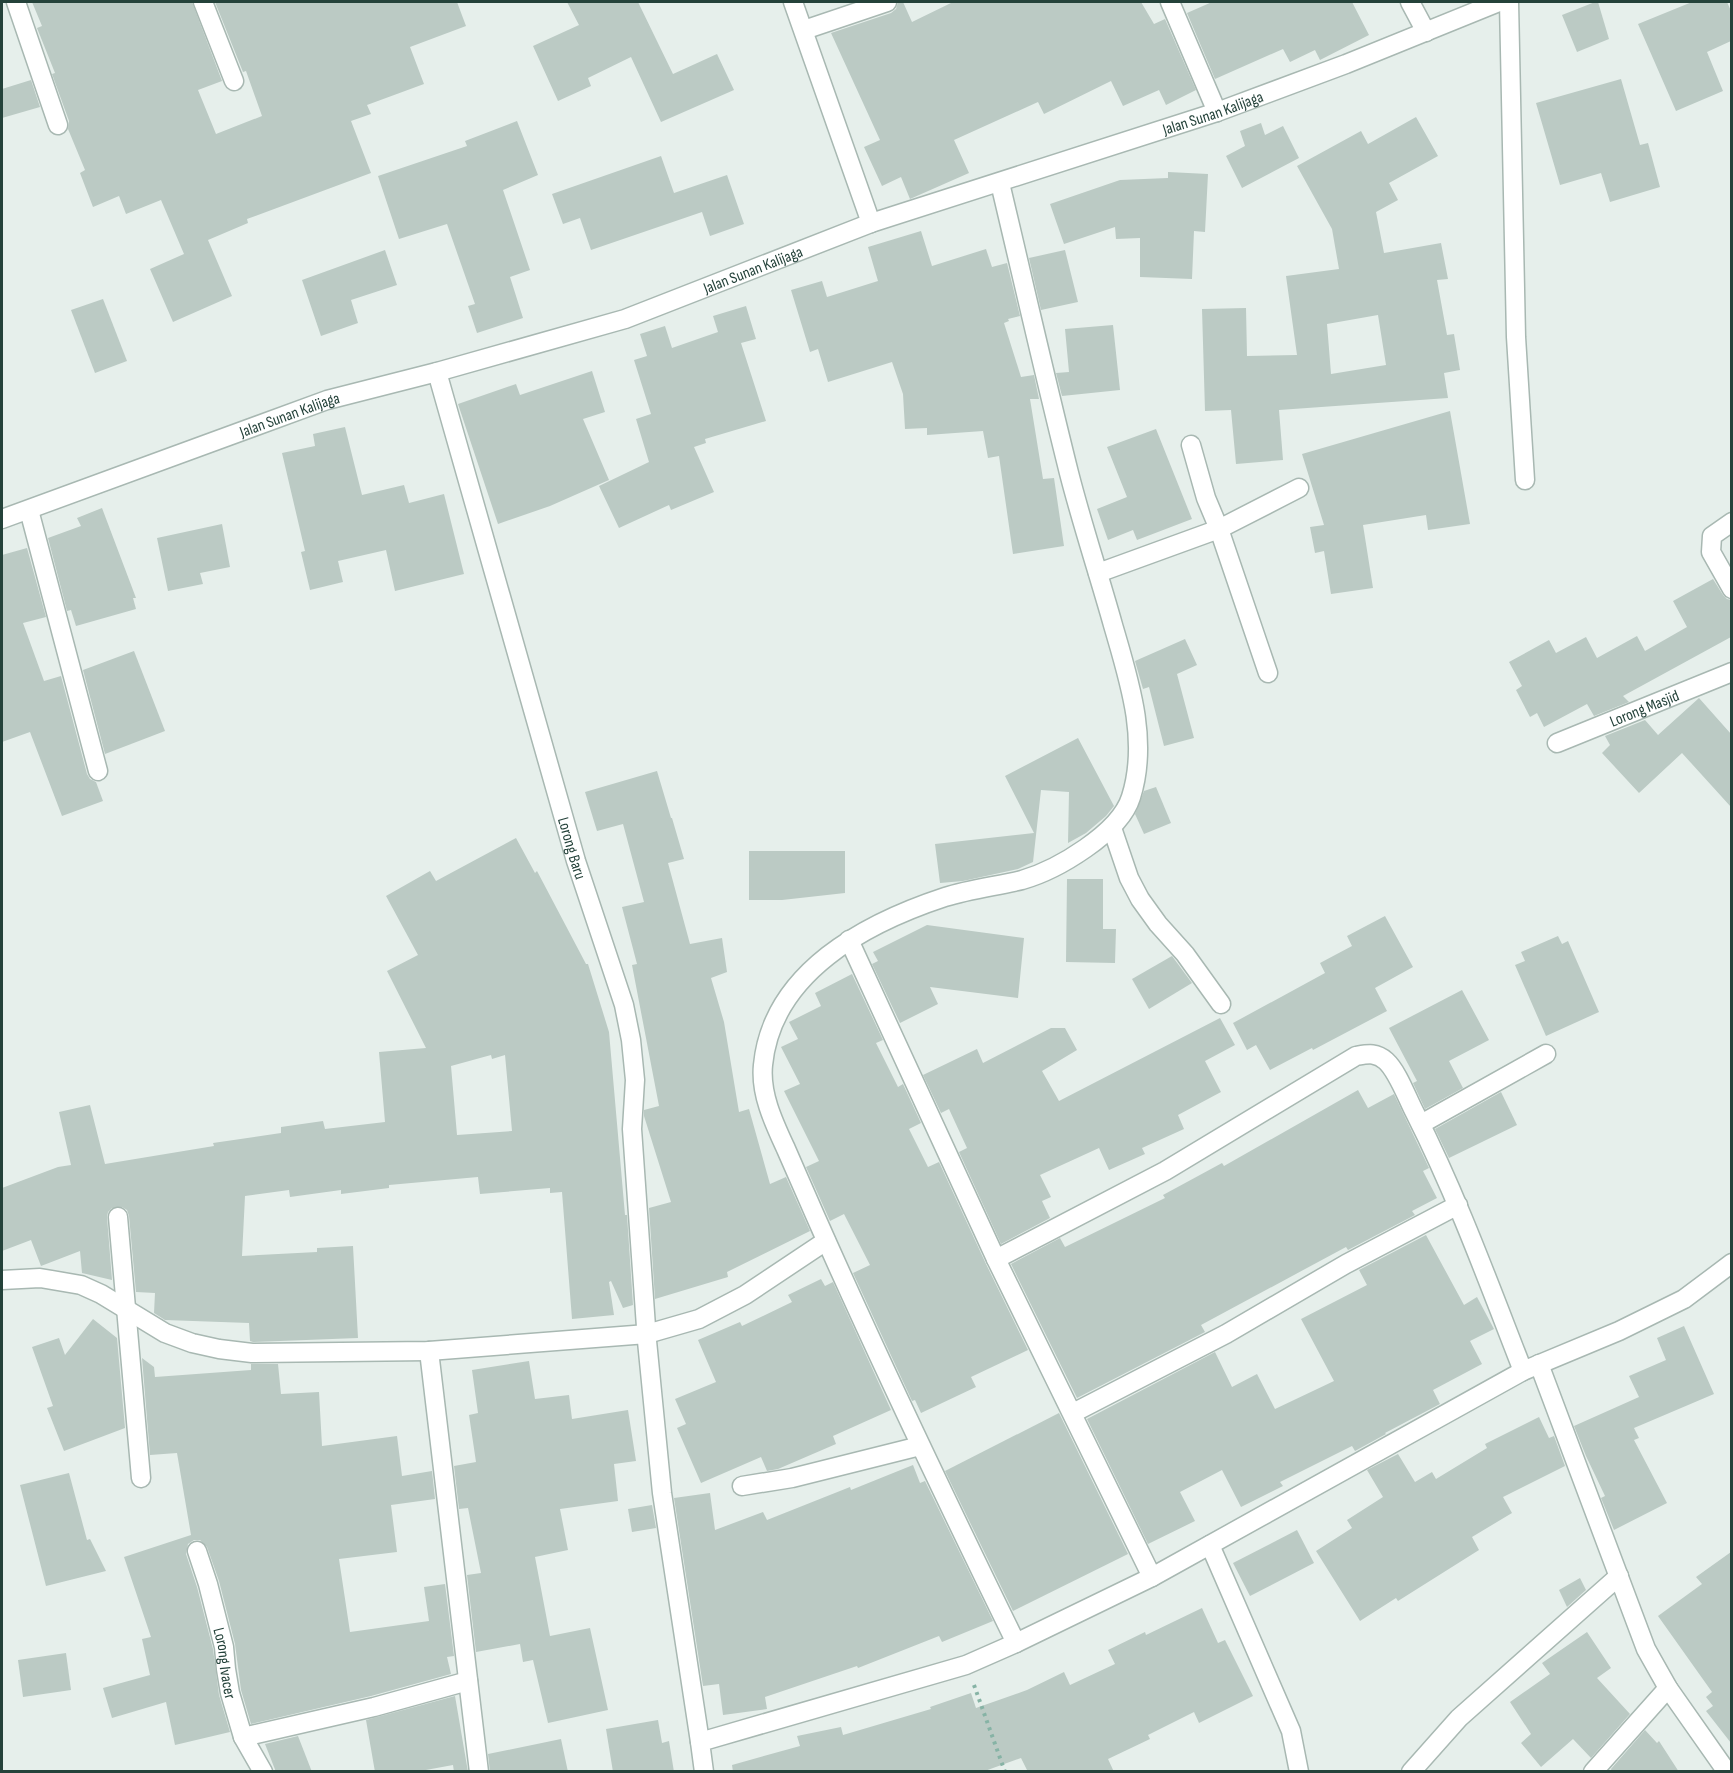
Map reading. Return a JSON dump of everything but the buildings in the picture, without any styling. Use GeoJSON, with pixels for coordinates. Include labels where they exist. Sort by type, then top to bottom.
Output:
{"type":"FeatureCollection","features":[{"type":"Feature","properties":{"kind":"street"},"geometry":{"type":"LineString","coordinates":[[16,2],[58,125]]}},
{"type":"Feature","properties":{"kind":"street"},"geometry":{"type":"LineString","coordinates":[[202,2],[234,81]]}},
{"type":"Feature","properties":{"kind":"street"},"geometry":{"type":"LineString","coordinates":[[793,2],[871,223]]}},
{"type":"Feature","properties":{"kind":"street"},"geometry":{"type":"LineString","coordinates":[[804,30],[886,2]]}},
{"type":"Feature","properties":{"kind":"street"},"geometry":{"type":"LineString","coordinates":[[1170,2],[1217,112]]}},
{"type":"Feature","properties":{"kind":"street"},"geometry":{"type":"LineString","coordinates":[[1410,2],[1426,32]]}},
{"type":"Feature","properties":{"kind":"street","name":"Jalan Sunan Kalijaga"},"geometry":{"type":"LineString","coordinates":[[2,519],[327,400],[437,372],[625,319],[871,223],[1217,112],[1346,64],[1498,2]]}},
{"type":"Feature","properties":{"kind":"street"},"geometry":{"type":"LineString","coordinates":[[1509,2],[1516,337],[1525,480]]}},
{"type":"Feature","properties":{"kind":"street"},"geometry":{"type":"LineString","coordinates":[[1000,183],[1071,478],[1134,696],[1138,747],[1131,800],[1112,828],[1090,845],[1060,863],[1029,878],[950,895],[902,913],[849,940],[810,970],[789,993],[776,1018],[765,1048],[762,1073],[769,1111],[826,1241],[920,1446],[1016,1643]]}},
{"type":"Feature","properties":{"kind":"street","name":"Lorong Baru"},"geometry":{"type":"LineString","coordinates":[[437,372],[576,861],[624,1005],[632,1040],[635,1080],[632,1129],[647,1334],[662,1493],[704,1772]]}},
{"type":"Feature","properties":{"kind":"street"},"geometry":{"type":"LineString","coordinates":[[1191,445],[1206,498],[1219,529],[1268,673]]}},
{"type":"Feature","properties":{"kind":"street"},"geometry":{"type":"LineString","coordinates":[[1098,573],[1219,529],[1299,488]]}},
{"type":"Feature","properties":{"kind":"street"},"geometry":{"type":"LineString","coordinates":[[29,510],[98,771]]}},
{"type":"Feature","properties":{"kind":"street"},"geometry":{"type":"LineString","coordinates":[[1731,522],[1712,536],[1711,552],[1731,589]]}},
{"type":"Feature","properties":{"kind":"street","name":"Lorong Masjid"},"geometry":{"type":"LineString","coordinates":[[1557,743],[1731,672]]}},
{"type":"Feature","properties":{"kind":"street"},"geometry":{"type":"LineString","coordinates":[[1112,828],[1129,878],[1140,899],[1158,924],[1185,954],[1221,1004]]}},
{"type":"Feature","properties":{"kind":"street"},"geometry":{"type":"LineString","coordinates":[[849,940],[996,1259],[1152,1577]]}},
{"type":"Feature","properties":{"kind":"street"},"geometry":{"type":"LineString","coordinates":[[1421,1124],[1546,1054]]}},
{"type":"Feature","properties":{"kind":"street"},"geometry":{"type":"LineString","coordinates":[[996,1259],[1165,1171],[1356,1056],[1378,1055],[1387,1062],[1398,1079],[1458,1205],[1531,1368],[1619,1576],[1646,1649],[1668,1688],[1727,1772]]}},
{"type":"Feature","properties":{"kind":"street"},"geometry":{"type":"LineString","coordinates":[[1073,1413],[1226,1335],[1346,1264],[1458,1205]]}},
{"type":"Feature","properties":{"kind":"street"},"geometry":{"type":"LineString","coordinates":[[118,1217],[141,1478]]}},
{"type":"Feature","properties":{"kind":"street"},"geometry":{"type":"LineString","coordinates":[[2,1280],[40,1278],[81,1286],[101,1294],[165,1333],[192,1343],[219,1349],[252,1353],[429,1351],[647,1334],[699,1319],[746,1296],[826,1241]]}},
{"type":"Feature","properties":{"kind":"street"},"geometry":{"type":"LineString","coordinates":[[700,1742],[966,1665],[1016,1643],[1152,1577],[1531,1368],[1619,1331],[1684,1299],[1731,1263]]}},
{"type":"Feature","properties":{"kind":"street"},"geometry":{"type":"LineString","coordinates":[[429,1351],[479,1772]]}},
{"type":"Feature","properties":{"kind":"street"},"geometry":{"type":"LineString","coordinates":[[742,1486],[792,1478],[920,1446]]}},
{"type":"Feature","properties":{"kind":"street"},"geometry":{"type":"LineString","coordinates":[[1210,1545],[1291,1731],[1299,1772]]}},
{"type":"Feature","properties":{"kind":"street","name":"Lorong Ivacer"},"geometry":{"type":"LineString","coordinates":[[197,1551],[224,1647],[230,1693],[243,1737],[263,1772]]}},
{"type":"Feature","properties":{"kind":"street"},"geometry":{"type":"LineString","coordinates":[[1411,1772],[1459,1718],[1619,1576]]}},
{"type":"Feature","properties":{"kind":"street"},"geometry":{"type":"LineString","coordinates":[[243,1737],[375,1707],[468,1681]]}},
{"type":"Feature","properties":{"kind":"street"},"geometry":{"type":"LineString","coordinates":[[1593,1772],[1668,1688]]}},
{"type":"Feature","properties":{"kind":"path"},"geometry":{"type":"LineString","coordinates":[[966,1665],[1005,1772]]}}]}
